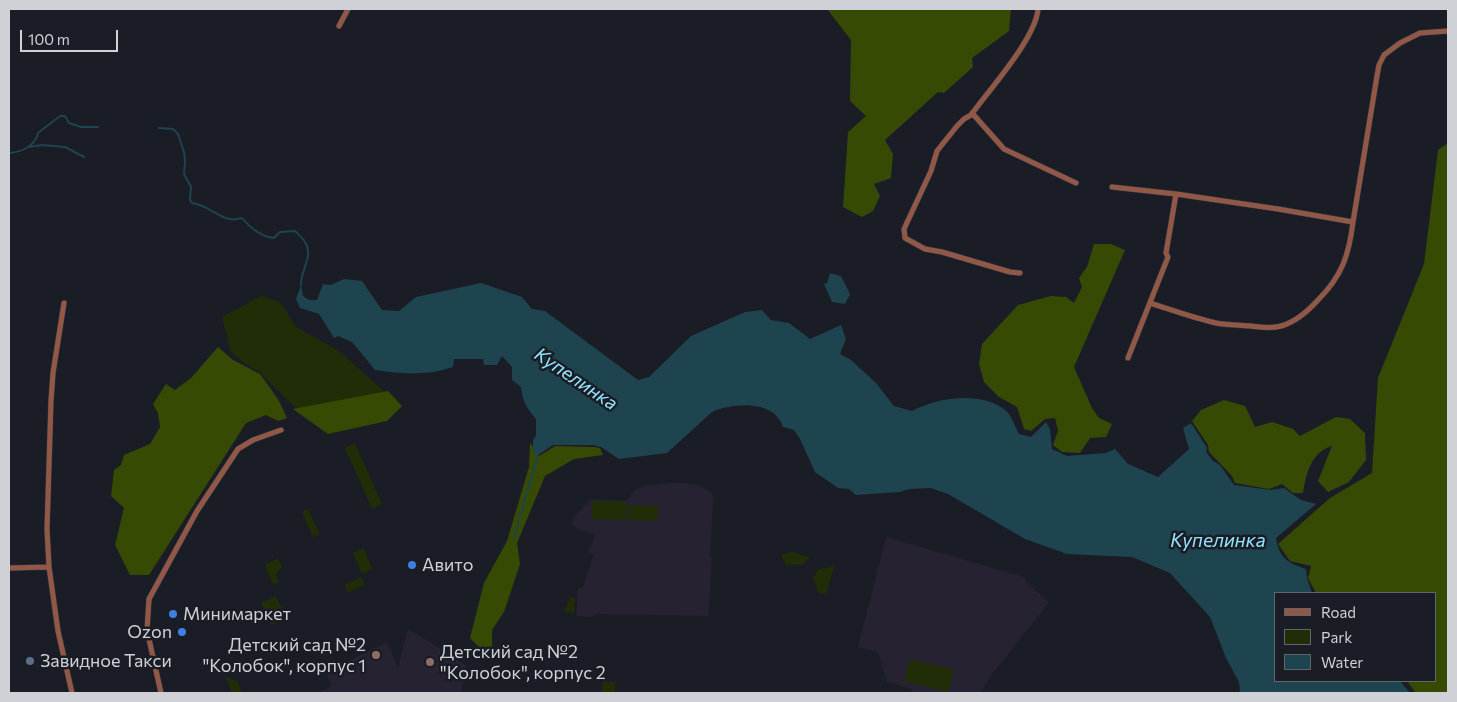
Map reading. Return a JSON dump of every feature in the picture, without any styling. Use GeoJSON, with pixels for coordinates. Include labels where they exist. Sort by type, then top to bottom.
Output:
{"type":"FeatureCollection","features":[{"type":"Feature","properties":{"kind":"street"},"geometry":{"type":"LineString","coordinates":[[339,26],[348,9]]}},
{"type":"Feature","properties":{"kind":"street"},"geometry":{"type":"LineString","coordinates":[[1020,273],[1010,272],[942,252],[933,252],[905,238],[904,230],[931,171],[937,151],[956,126],[972,113],[1032,31],[1038,9]]}},
{"type":"Feature","properties":{"kind":"street"},"geometry":{"type":"LineString","coordinates":[[1150,303],[1217,323],[1279,327],[1299,318],[1323,296],[1341,270],[1349,250],[1377,76],[1379,65],[1384,55],[1400,43],[1420,33],[1448,31]]}},
{"type":"Feature","properties":{"kind":"street"},"geometry":{"type":"LineString","coordinates":[[972,113],[1004,149],[1076,183]]}},
{"type":"Feature","properties":{"kind":"street"},"geometry":{"type":"LineString","coordinates":[[1112,187],[1176,194],[1353,222]]}},
{"type":"Feature","properties":{"kind":"street"},"geometry":{"type":"LineString","coordinates":[[1128,358],[1168,257],[1166,253],[1176,194]]}},
{"type":"Feature","properties":{"kind":"street"},"geometry":{"type":"LineString","coordinates":[[64,303],[53,374],[47,529],[49,568],[58,631],[72,693]]}},
{"type":"Feature","properties":{"kind":"street"},"geometry":{"type":"LineString","coordinates":[[161,693],[147,630],[150,599],[197,511],[238,449],[253,440],[281,430]]}},
{"type":"Feature","properties":{"kind":"street"},"geometry":{"type":"LineString","coordinates":[[9,568],[49,568]]}},
{"type":"Feature","properties":{"kind":"shaded area"},"geometry":{"type":"Polygon","coordinates":[[[686,483],[699,486],[710,491],[713,496],[710,556],[712,557],[708,616],[596,614],[592,617],[576,616],[578,588],[583,587],[594,555],[588,552],[595,535],[571,526],[574,517],[591,499],[627,501],[634,491],[645,486],[686,483]]]}},
{"type":"Feature","properties":{"kind":"shaded area"},"geometry":{"type":"Polygon","coordinates":[[[886,537],[1024,577],[1026,582],[1049,602],[993,673],[980,693],[911,693],[912,689],[887,682],[878,652],[858,647],[886,537]]]}},
{"type":"Feature","properties":{"kind":"shaded area"},"geometry":{"type":"Polygon","coordinates":[[[408,629],[441,649],[441,654],[447,657],[450,656],[467,666],[461,693],[319,693],[331,686],[326,672],[387,642],[398,668],[408,629]]]}},
{"type":"Feature","properties":{"kind":"green space"},"geometry":{"type":"Polygon","coordinates":[[[827,9],[1011,9],[1009,31],[972,58],[973,67],[944,93],[938,92],[885,140],[893,154],[891,178],[874,184],[880,196],[873,211],[862,217],[843,207],[848,132],[866,116],[850,101],[851,40],[827,9]]]}},
{"type":"Feature","properties":{"kind":"green space"},"geometry":{"type":"Polygon","coordinates":[[[1448,143],[1448,693],[1416,693],[1408,682],[1437,682],[1437,592],[1315,592],[1308,578],[1311,566],[1290,561],[1278,544],[1330,498],[1372,473],[1378,378],[1424,264],[1438,150],[1448,143]]]}},
{"type":"Feature","properties":{"kind":"green space"},"geometry":{"type":"Polygon","coordinates":[[[1094,244],[1111,244],[1125,250],[1074,367],[1092,408],[1099,418],[1112,424],[1106,437],[1090,438],[1080,453],[1062,452],[1053,445],[1058,431],[1055,418],[1045,419],[1031,431],[1024,429],[1017,407],[999,397],[984,382],[979,364],[982,344],[1018,305],[1051,296],[1066,297],[1074,303],[1082,287],[1079,278],[1087,267],[1094,244]]]}},
{"type":"Feature","properties":{"kind":"green space"},"geometry":{"type":"Polygon","coordinates":[[[261,296],[280,302],[296,327],[339,351],[399,405],[303,414],[261,373],[244,363],[231,352],[222,317],[261,296]]]}},
{"type":"Feature","properties":{"kind":"green space"},"geometry":{"type":"Polygon","coordinates":[[[218,347],[233,360],[260,374],[278,399],[287,418],[278,421],[266,415],[246,423],[149,575],[130,575],[115,545],[124,508],[111,496],[114,470],[121,465],[124,455],[150,444],[160,427],[158,413],[153,404],[166,384],[175,390],[191,378],[218,347]]]}},
{"type":"Feature","properties":{"kind":"green space"},"geometry":{"type":"Polygon","coordinates":[[[388,391],[402,406],[387,421],[328,434],[293,409],[388,391]]]}},
{"type":"Feature","properties":{"kind":"green space"},"geometry":{"type":"Polygon","coordinates":[[[1224,400],[1245,406],[1255,427],[1272,422],[1293,429],[1300,436],[1336,417],[1350,419],[1365,433],[1366,460],[1349,482],[1328,492],[1318,481],[1332,446],[1314,458],[1308,471],[1303,493],[1293,493],[1282,484],[1269,489],[1235,483],[1232,476],[1209,452],[1208,445],[1192,421],[1201,410],[1224,400]]]}},
{"type":"Feature","properties":{"kind":"green space"},"geometry":{"type":"Polygon","coordinates":[[[355,443],[382,504],[372,509],[345,448],[355,443]]]}},
{"type":"Feature","properties":{"kind":"green space"},"geometry":{"type":"Polygon","coordinates":[[[530,443],[539,456],[555,446],[600,448],[603,455],[574,459],[545,476],[517,543],[520,564],[504,612],[492,630],[492,648],[482,650],[470,638],[484,583],[507,541],[529,467],[530,443]]]}},
{"type":"Feature","properties":{"kind":"green space"},"geometry":{"type":"Polygon","coordinates":[[[592,501],[627,502],[627,520],[591,519],[592,501]]]}},
{"type":"Feature","properties":{"kind":"green space"},"geometry":{"type":"Polygon","coordinates":[[[629,505],[658,506],[657,521],[629,520],[629,505]]]}},
{"type":"Feature","properties":{"kind":"green space"},"geometry":{"type":"Polygon","coordinates":[[[308,509],[320,534],[313,537],[302,512],[308,509]]]}},
{"type":"Feature","properties":{"kind":"green space"},"geometry":{"type":"Polygon","coordinates":[[[364,548],[372,569],[362,574],[353,553],[364,548]]]}},
{"type":"Feature","properties":{"kind":"green space"},"geometry":{"type":"Polygon","coordinates":[[[792,552],[810,557],[803,564],[786,565],[781,555],[792,552]]]}},
{"type":"Feature","properties":{"kind":"green space"},"geometry":{"type":"Polygon","coordinates":[[[278,558],[282,567],[276,574],[279,583],[273,585],[265,565],[278,558]]]}},
{"type":"Feature","properties":{"kind":"green space"},"geometry":{"type":"Polygon","coordinates":[[[835,563],[826,594],[818,593],[813,578],[819,569],[831,567],[835,563]]]}},
{"type":"Feature","properties":{"kind":"green space"},"geometry":{"type":"Polygon","coordinates":[[[361,577],[364,585],[348,593],[344,585],[361,577]]]}},
{"type":"Feature","properties":{"kind":"green space"},"geometry":{"type":"Polygon","coordinates":[[[276,596],[286,618],[271,625],[261,603],[276,596]]]}},
{"type":"Feature","properties":{"kind":"green space"},"geometry":{"type":"Polygon","coordinates":[[[571,597],[575,598],[574,613],[564,612],[571,597]]]}},
{"type":"Feature","properties":{"kind":"green space"},"geometry":{"type":"Polygon","coordinates":[[[910,659],[954,670],[948,692],[904,681],[910,659]]]}},
{"type":"Feature","properties":{"kind":"green space"},"geometry":{"type":"Polygon","coordinates":[[[225,676],[238,682],[242,693],[232,693],[225,676]]]}},
{"type":"Feature","properties":{"kind":"green space"},"geometry":{"type":"Polygon","coordinates":[[[602,681],[615,682],[615,693],[602,693],[602,681]]]}},
{"type":"Feature","properties":{"kind":"water"},"geometry":{"type":"Polygon","coordinates":[[[830,273],[841,276],[850,294],[845,304],[832,302],[824,284],[827,283],[830,273]]]}},
{"type":"Feature","properties":{"kind":"water","name":"Купелинка"},"geometry":{"type":"Polygon","coordinates":[[[344,279],[362,281],[382,310],[399,311],[416,297],[481,283],[522,297],[532,309],[545,311],[638,380],[649,377],[691,336],[745,312],[762,310],[771,320],[789,323],[810,339],[841,325],[846,339],[840,354],[851,360],[876,383],[894,406],[912,411],[934,402],[959,398],[984,400],[1005,410],[1019,434],[1031,437],[1046,422],[1050,429],[1052,449],[1067,456],[1106,453],[1115,449],[1128,464],[1158,477],[1189,449],[1183,428],[1191,423],[1207,448],[1206,452],[1213,461],[1220,465],[1234,485],[1271,490],[1284,488],[1301,500],[1316,504],[1276,538],[1279,550],[1285,559],[1306,569],[1312,592],[1274,592],[1274,682],[1401,682],[1410,693],[1240,693],[1239,682],[1226,658],[1210,617],[1170,573],[1132,557],[1067,554],[1025,539],[948,494],[931,488],[856,495],[849,489],[838,488],[815,472],[794,430],[783,427],[779,418],[763,408],[742,405],[731,406],[712,412],[667,453],[619,459],[601,447],[593,445],[553,445],[538,455],[533,453],[536,419],[522,396],[521,387],[512,380],[512,367],[502,356],[497,365],[484,365],[483,359],[454,359],[453,367],[434,372],[405,373],[375,370],[352,342],[338,336],[334,338],[319,314],[300,308],[296,299],[301,285],[303,296],[309,300],[317,300],[323,284],[331,285],[344,279]]]}},
{"type":"Feature","properties":{"kind":"waterway","name":"Купелинка"},"geometry":{"type":"LineString","coordinates":[[9,153],[19,151],[31,145],[38,133],[60,116],[65,116],[69,123],[81,127],[98,127]]}},
{"type":"Feature","properties":{"kind":"waterway","name":"Купелинка"},"geometry":{"type":"LineString","coordinates":[[159,128],[173,129],[178,134],[184,152],[184,174],[191,187],[190,200],[192,203],[203,206],[225,218],[242,218],[256,231],[265,236],[274,238],[280,232],[295,231],[304,240],[308,254],[301,285]]}},
{"type":"Feature","properties":{"kind":"waterway"},"geometry":{"type":"LineString","coordinates":[[28,147],[42,145],[65,147],[84,157]]}},
{"type":"Feature","properties":{"kind":"waterway"},"geometry":{"type":"LineString","coordinates":[[514,538],[538,455]]}},
{"type":"Feature","properties":{"kind":"place","name":"Авито"},"geometry":{"type":"Point","coordinates":[412,565]}},
{"type":"Feature","properties":{"kind":"place","name":"Минимаркет"},"geometry":{"type":"Point","coordinates":[173,614]}},
{"type":"Feature","properties":{"kind":"place","name":"Ozon"},"geometry":{"type":"Point","coordinates":[182,632]}},
{"type":"Feature","properties":{"kind":"place","name":"Детский сад №2 \"Колобок\", корпус 1"},"geometry":{"type":"Point","coordinates":[376,655]}},
{"type":"Feature","properties":{"kind":"place","name":"Завидное Такси"},"geometry":{"type":"Point","coordinates":[30,661]}},
{"type":"Feature","properties":{"kind":"place","name":"Детский сад №2 \"Колобок\", корпус 2"},"geometry":{"type":"Point","coordinates":[430,662]}}]}
